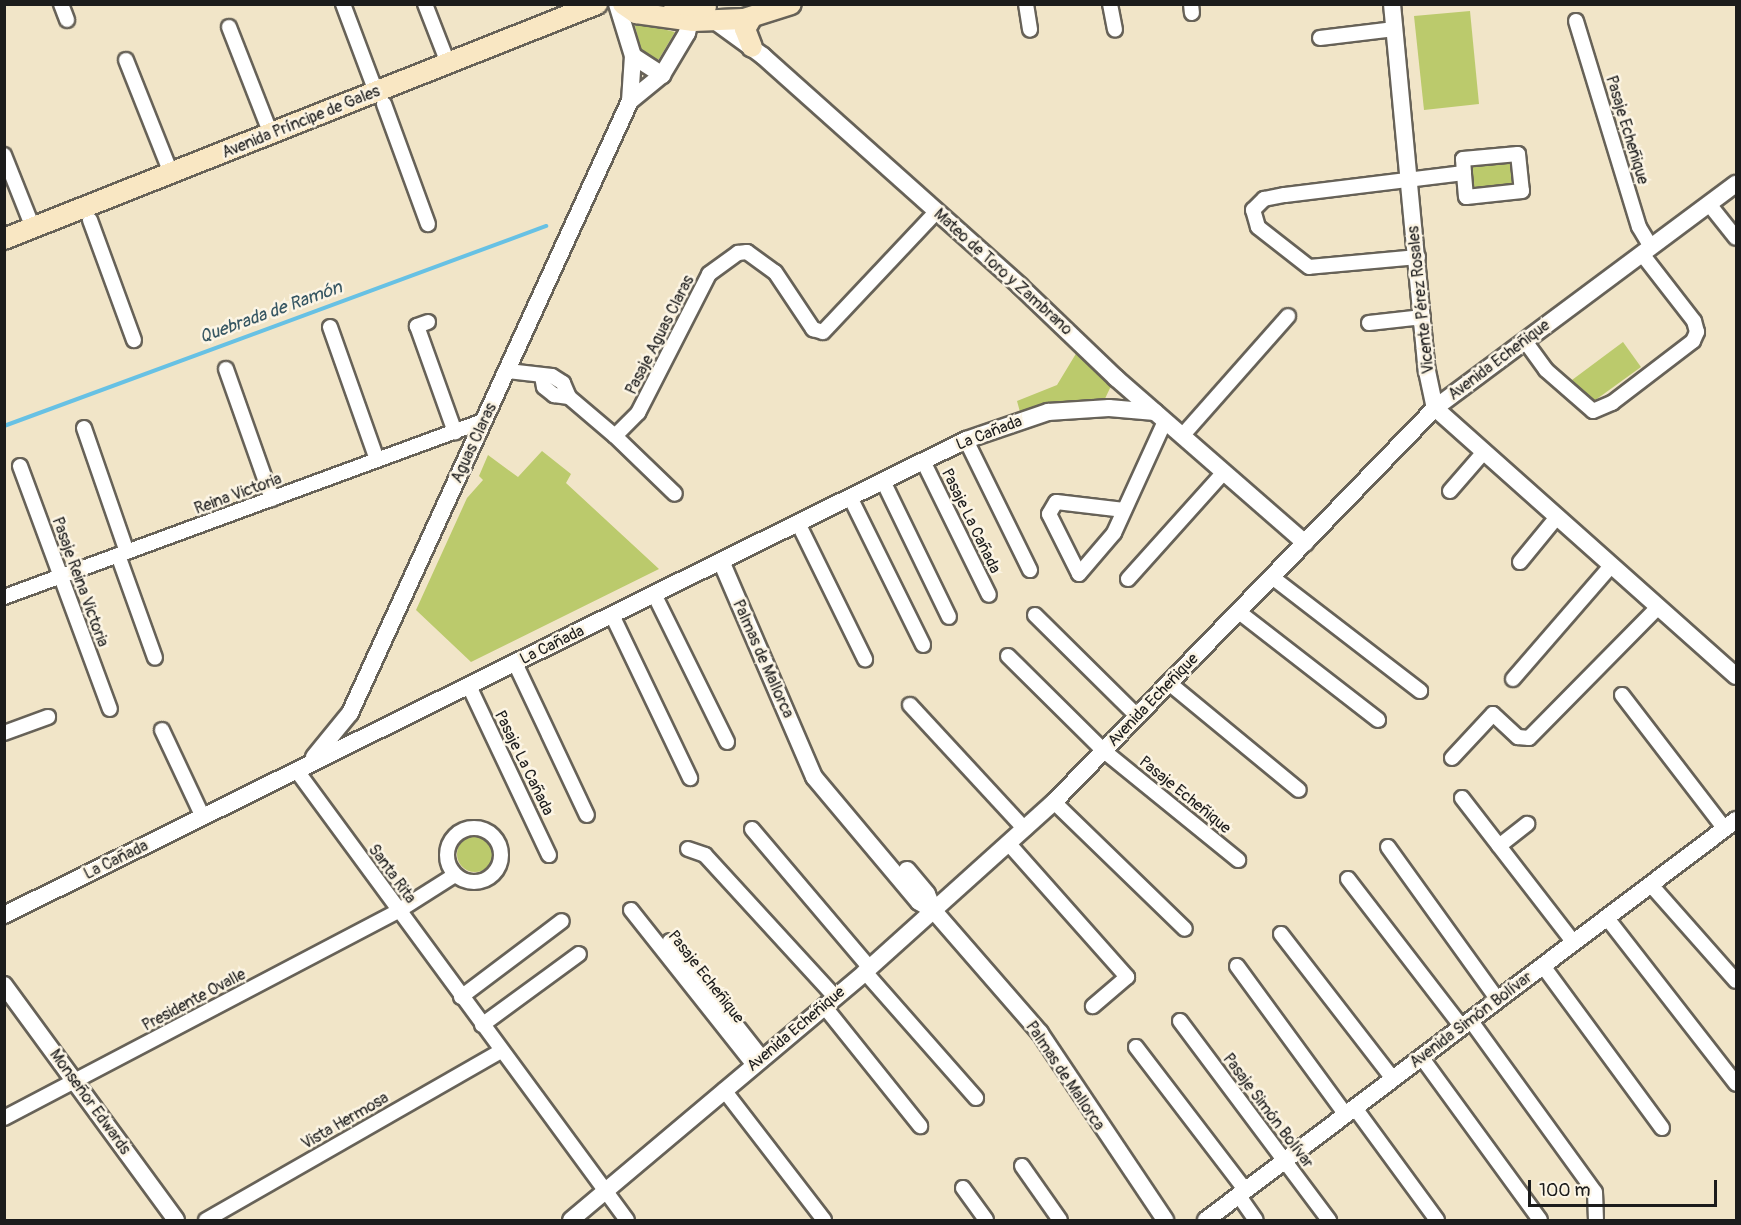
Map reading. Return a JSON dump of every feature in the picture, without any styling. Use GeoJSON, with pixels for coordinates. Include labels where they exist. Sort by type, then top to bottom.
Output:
{"type":"FeatureCollection","features":[{"type":"Feature","properties":{"kind":"main road","name":"Avenida Príncipe de Gales"},"geometry":{"type":"LineString","coordinates":[[4,239],[271,134],[380,98],[448,63],[597,4]]}},
{"type":"Feature","properties":{"kind":"main road"},"geometry":{"type":"LineString","coordinates":[[622,4],[636,13],[695,10],[749,11],[791,4]]}},
{"type":"Feature","properties":{"kind":"main road"},"geometry":{"type":"LineString","coordinates":[[749,11],[745,29],[752,47]]}},
{"type":"Feature","properties":{"kind":"street"},"geometry":{"type":"LineString","coordinates":[[61,4],[67,20]]}},
{"type":"Feature","properties":{"kind":"street"},"geometry":{"type":"LineString","coordinates":[[343,4],[428,224]]}},
{"type":"Feature","properties":{"kind":"street"},"geometry":{"type":"LineString","coordinates":[[425,4],[448,63]]}},
{"type":"Feature","properties":{"kind":"street","name":"Aguas Claras"},"geometry":{"type":"LineString","coordinates":[[297,771],[323,749],[350,713],[630,101],[633,56],[617,4]]}},
{"type":"Feature","properties":{"kind":"street"},"geometry":{"type":"LineString","coordinates":[[1026,4],[1030,30]]}},
{"type":"Feature","properties":{"kind":"street"},"geometry":{"type":"LineString","coordinates":[[1110,4],[1115,30]]}},
{"type":"Feature","properties":{"kind":"street","name":"Vicente Pérez Rosales"},"geometry":{"type":"LineString","coordinates":[[1392,4],[1423,317],[1435,408]]}},
{"type":"Feature","properties":{"kind":"street","name":"Aguas Claras"},"geometry":{"type":"LineString","coordinates":[[630,101],[663,75],[695,10]]}},
{"type":"Feature","properties":{"kind":"street","name":"Mateo de Toro y Zambrano"},"geometry":{"type":"LineString","coordinates":[[695,10],[752,47],[937,211],[1132,393],[1305,543]]}},
{"type":"Feature","properties":{"kind":"street","name":"Pasaje Echeñique"},"geometry":{"type":"LineString","coordinates":[[1525,341],[1546,370],[1593,411],[1612,403],[1693,341],[1697,332],[1694,321],[1646,251],[1576,21]]}},
{"type":"Feature","properties":{"kind":"street"},"geometry":{"type":"LineString","coordinates":[[229,27],[271,134]]}},
{"type":"Feature","properties":{"kind":"street"},"geometry":{"type":"LineString","coordinates":[[1320,38],[1394,29]]}},
{"type":"Feature","properties":{"kind":"street"},"geometry":{"type":"LineString","coordinates":[[633,56],[663,75]]}},
{"type":"Feature","properties":{"kind":"street"},"geometry":{"type":"LineString","coordinates":[[126,60],[171,173]]}},
{"type":"Feature","properties":{"kind":"street"},"geometry":{"type":"LineString","coordinates":[[1518,154],[1522,191],[1466,197],[1464,173],[1463,159],[1518,154]]}},
{"type":"Feature","properties":{"kind":"street"},"geometry":{"type":"LineString","coordinates":[[4,155],[33,228]]}},
{"type":"Feature","properties":{"kind":"street"},"geometry":{"type":"LineString","coordinates":[[1418,257],[1310,267],[1270,237],[1254,219],[1253,210],[1264,199],[1464,173]]}},
{"type":"Feature","properties":{"kind":"street","name":"Avenida Echeñique"},"geometry":{"type":"LineString","coordinates":[[571,1221],[607,1194],[724,1090],[934,911],[1054,802],[1435,408],[1737,184]]}},
{"type":"Feature","properties":{"kind":"street"},"geometry":{"type":"LineString","coordinates":[[1709,204],[1737,238]]}},
{"type":"Feature","properties":{"kind":"street","name":"Pasaje Aguas Claras"},"geometry":{"type":"LineString","coordinates":[[615,436],[638,413],[709,274],[738,253],[747,252],[775,272],[813,329],[823,332],[937,211]]}},
{"type":"Feature","properties":{"kind":"street"},"geometry":{"type":"LineString","coordinates":[[90,220],[134,340]]}},
{"type":"Feature","properties":{"kind":"street"},"geometry":{"type":"LineString","coordinates":[[1182,436],[1288,316]]}},
{"type":"Feature","properties":{"kind":"street"},"geometry":{"type":"LineString","coordinates":[[1369,323],[1423,317]]}},
{"type":"Feature","properties":{"kind":"street"},"geometry":{"type":"LineString","coordinates":[[428,322],[417,326],[455,432]]}},
{"type":"Feature","properties":{"kind":"street"},"geometry":{"type":"LineString","coordinates":[[330,327],[377,460]]}},
{"type":"Feature","properties":{"kind":"street"},"geometry":{"type":"LineString","coordinates":[[226,369],[272,499]]}},
{"type":"Feature","properties":{"kind":"street"},"geometry":{"type":"LineString","coordinates":[[508,371],[542,376],[544,387],[554,395],[572,400],[615,436],[675,494]]}},
{"type":"Feature","properties":{"kind":"street","name":"La Cañada"},"geometry":{"type":"LineString","coordinates":[[1109,408],[1132,393]]}},
{"type":"Feature","properties":{"kind":"street","name":"La Cañada"},"geometry":{"type":"LineString","coordinates":[[4,915],[966,440],[1048,412],[1109,408],[1160,417]]}},
{"type":"Feature","properties":{"kind":"street"},"geometry":{"type":"LineString","coordinates":[[1435,408],[1737,676]]}},
{"type":"Feature","properties":{"kind":"street"},"geometry":{"type":"LineString","coordinates":[[1124,510],[1056,502],[1049,514],[1079,574],[1114,533],[1124,510],[1160,417]]}},
{"type":"Feature","properties":{"kind":"street","name":"Reina Victoria"},"geometry":{"type":"LineString","coordinates":[[4,597],[483,421]]}},
{"type":"Feature","properties":{"kind":"street"},"geometry":{"type":"LineString","coordinates":[[84,428],[155,658]]}},
{"type":"Feature","properties":{"kind":"street","name":"Pasaje La Cañada"},"geometry":{"type":"LineString","coordinates":[[966,440],[1030,570]]}},
{"type":"Feature","properties":{"kind":"street"},"geometry":{"type":"LineString","coordinates":[[1450,491],[1483,453]]}},
{"type":"Feature","properties":{"kind":"street","name":"Pasaje La Cañada"},"geometry":{"type":"LineString","coordinates":[[923,461],[989,595]]}},
{"type":"Feature","properties":{"kind":"street","name":"Pasaje Reina Victoria"},"geometry":{"type":"LineString","coordinates":[[20,466],[110,709]]}},
{"type":"Feature","properties":{"kind":"street"},"geometry":{"type":"LineString","coordinates":[[1128,579],[1224,472]]}},
{"type":"Feature","properties":{"kind":"street"},"geometry":{"type":"LineString","coordinates":[[883,481],[949,617]]}},
{"type":"Feature","properties":{"kind":"street"},"geometry":{"type":"LineString","coordinates":[[850,497],[923,645]]}},
{"type":"Feature","properties":{"kind":"street"},"geometry":{"type":"LineString","coordinates":[[1520,562],[1557,517]]}},
{"type":"Feature","properties":{"kind":"street"},"geometry":{"type":"LineString","coordinates":[[798,523],[865,659]]}},
{"type":"Feature","properties":{"kind":"street","name":"Palmas de Mallorca"},"geometry":{"type":"LineString","coordinates":[[721,561],[806,756],[927,894],[934,911],[1040,1033],[1165,1221]]}},
{"type":"Feature","properties":{"kind":"street"},"geometry":{"type":"LineString","coordinates":[[1513,679],[1611,566]]}},
{"type":"Feature","properties":{"kind":"street"},"geometry":{"type":"LineString","coordinates":[[1272,577],[1420,691]]}},
{"type":"Feature","properties":{"kind":"street"},"geometry":{"type":"LineString","coordinates":[[654,594],[727,742]]}},
{"type":"Feature","properties":{"kind":"street"},"geometry":{"type":"LineString","coordinates":[[1452,758],[1493,714],[1518,737],[1529,738],[1658,607]]}},
{"type":"Feature","properties":{"kind":"street"},"geometry":{"type":"LineString","coordinates":[[1239,612],[1378,720]]}},
{"type":"Feature","properties":{"kind":"street"},"geometry":{"type":"LineString","coordinates":[[612,615],[690,778]]}},
{"type":"Feature","properties":{"kind":"street"},"geometry":{"type":"LineString","coordinates":[[1035,615],[1137,716]]}},
{"type":"Feature","properties":{"kind":"street","name":"Pasaje Echeñique"},"geometry":{"type":"LineString","coordinates":[[1008,656],[1104,751],[1238,860]]}},
{"type":"Feature","properties":{"kind":"street","name":"Pasaje La Cañada"},"geometry":{"type":"LineString","coordinates":[[515,663],[587,815]]}},
{"type":"Feature","properties":{"kind":"street"},"geometry":{"type":"LineString","coordinates":[[1168,682],[1299,790]]}},
{"type":"Feature","properties":{"kind":"street","name":"Pasaje La Cañada"},"geometry":{"type":"LineString","coordinates":[[469,686],[549,855]]}},
{"type":"Feature","properties":{"kind":"street"},"geometry":{"type":"LineString","coordinates":[[1622,695],[1731,824]]}},
{"type":"Feature","properties":{"kind":"street"},"geometry":{"type":"LineString","coordinates":[[910,705],[1025,829]]}},
{"type":"Feature","properties":{"kind":"street"},"geometry":{"type":"LineString","coordinates":[[350,713],[359,729],[374,733]]}},
{"type":"Feature","properties":{"kind":"street"},"geometry":{"type":"LineString","coordinates":[[4,733],[48,717]]}},
{"type":"Feature","properties":{"kind":"street"},"geometry":{"type":"LineString","coordinates":[[162,730],[203,817]]}},
{"type":"Feature","properties":{"kind":"street","name":"Santa Rita"},"geometry":{"type":"LineString","coordinates":[[297,771],[627,1221]]}},
{"type":"Feature","properties":{"kind":"street"},"geometry":{"type":"LineString","coordinates":[[1462,798],[1574,943]]}},
{"type":"Feature","properties":{"kind":"street"},"geometry":{"type":"LineString","coordinates":[[1054,802],[1185,929]]}},
{"type":"Feature","properties":{"kind":"street"},"geometry":{"type":"LineString","coordinates":[[1499,846],[1527,824]]}},
{"type":"Feature","properties":{"kind":"street","name":"Avenida Simón Bolívar"},"geometry":{"type":"LineString","coordinates":[[1206,1221],[1731,824]]}},
{"type":"Feature","properties":{"kind":"street"},"geometry":{"type":"LineString","coordinates":[[472,828],[496,838],[502,855],[495,872],[471,882],[455,875],[450,867],[447,850],[456,834],[472,828]]}},
{"type":"Feature","properties":{"kind":"street"},"geometry":{"type":"LineString","coordinates":[[752,829],[976,1098]]}},
{"type":"Feature","properties":{"kind":"street"},"geometry":{"type":"LineString","coordinates":[[1009,844],[1127,977],[1093,1006]]}},
{"type":"Feature","properties":{"kind":"street"},"geometry":{"type":"LineString","coordinates":[[1388,847],[1498,1000]]}},
{"type":"Feature","properties":{"kind":"street"},"geometry":{"type":"LineString","coordinates":[[688,849],[705,855],[830,1001],[920,1126]]}},
{"type":"Feature","properties":{"kind":"street","name":"Presidente Ovalle"},"geometry":{"type":"LineString","coordinates":[[4,1118],[398,911],[455,875]]}},
{"type":"Feature","properties":{"kind":"street"},"geometry":{"type":"LineString","coordinates":[[1347,879],[1467,1024],[1595,1192],[1596,1221]]}},
{"type":"Feature","properties":{"kind":"street"},"geometry":{"type":"LineString","coordinates":[[1651,885],[1737,981]]}},
{"type":"Feature","properties":{"kind":"street","name":"Pasaje Echeñique"},"geometry":{"type":"LineString","coordinates":[[631,910],[758,1062]]}},
{"type":"Feature","properties":{"kind":"street"},"geometry":{"type":"LineString","coordinates":[[1607,918],[1737,1084]]}},
{"type":"Feature","properties":{"kind":"street"},"geometry":{"type":"LineString","coordinates":[[461,997],[562,921]]}},
{"type":"Feature","properties":{"kind":"street"},"geometry":{"type":"LineString","coordinates":[[1281,934],[1393,1079]]}},
{"type":"Feature","properties":{"kind":"street","name":"Pasaje Echeñique"},"geometry":{"type":"LineString","coordinates":[[670,941],[758,1062]]}},
{"type":"Feature","properties":{"kind":"street"},"geometry":{"type":"LineString","coordinates":[[482,1025],[579,954]]}},
{"type":"Feature","properties":{"kind":"street"},"geometry":{"type":"LineString","coordinates":[[1237,966],[1437,1221]]}},
{"type":"Feature","properties":{"kind":"street"},"geometry":{"type":"LineString","coordinates":[[1543,966],[1662,1128]]}},
{"type":"Feature","properties":{"kind":"street","name":"Monseñor Edwards"},"geometry":{"type":"LineString","coordinates":[[4,985],[176,1221]]}},
{"type":"Feature","properties":{"kind":"street","name":"Pasaje Simón Bolívar"},"geometry":{"type":"LineString","coordinates":[[1180,1021],[1329,1221]]}},
{"type":"Feature","properties":{"kind":"street"},"geometry":{"type":"LineString","coordinates":[[1136,1047],[1242,1193],[1257,1221]]}},
{"type":"Feature","properties":{"kind":"street","name":"Vista Hermosa"},"geometry":{"type":"LineString","coordinates":[[206,1221],[501,1051]]}},
{"type":"Feature","properties":{"kind":"street"},"geometry":{"type":"LineString","coordinates":[[1422,1058],[1540,1221]]}},
{"type":"Feature","properties":{"kind":"street"},"geometry":{"type":"LineString","coordinates":[[724,1090],[824,1221]]}},
{"type":"Feature","properties":{"kind":"street"},"geometry":{"type":"LineString","coordinates":[[1022,1166],[1060,1221]]}},
{"type":"Feature","properties":{"kind":"street"},"geometry":{"type":"LineString","coordinates":[[963,1188],[986,1221]]}},
{"type":"Feature","properties":{"kind":"green space"},"geometry":{"type":"Polygon","coordinates":[[[1470,11],[1479,104],[1424,110],[1414,16],[1470,11]]]}},
{"type":"Feature","properties":{"kind":"green space"},"geometry":{"type":"Polygon","coordinates":[[[634,22],[675,32],[659,59],[653,61],[642,54],[634,22]]]}},
{"type":"Feature","properties":{"kind":"green space"},"geometry":{"type":"Polygon","coordinates":[[[1514,160],[1516,185],[1473,189],[1470,164],[1514,160]]]}},
{"type":"Feature","properties":{"kind":"green space"},"geometry":{"type":"Polygon","coordinates":[[[1623,342],[1641,367],[1594,401],[1587,400],[1572,380],[1623,342]]]}},
{"type":"Feature","properties":{"kind":"green space"},"geometry":{"type":"Polygon","coordinates":[[[1077,352],[1111,386],[1102,405],[1061,404],[1020,412],[1017,401],[1057,385],[1077,352]]]}},
{"type":"Feature","properties":{"kind":"green space"},"geometry":{"type":"Polygon","coordinates":[[[542,451],[571,474],[566,483],[659,569],[471,662],[416,610],[467,498],[483,480],[479,476],[488,455],[518,477],[542,451]]]}},
{"type":"Feature","properties":{"kind":"green space"},"geometry":{"type":"Polygon","coordinates":[[[475,836],[487,842],[493,854],[487,866],[475,872],[463,866],[457,854],[463,842],[475,836]]]}},
{"type":"Feature","properties":{"kind":"waterway","name":"Quebrada de Ramón"},"geometry":{"type":"LineString","coordinates":[[4,426],[546,226]]}}]}
